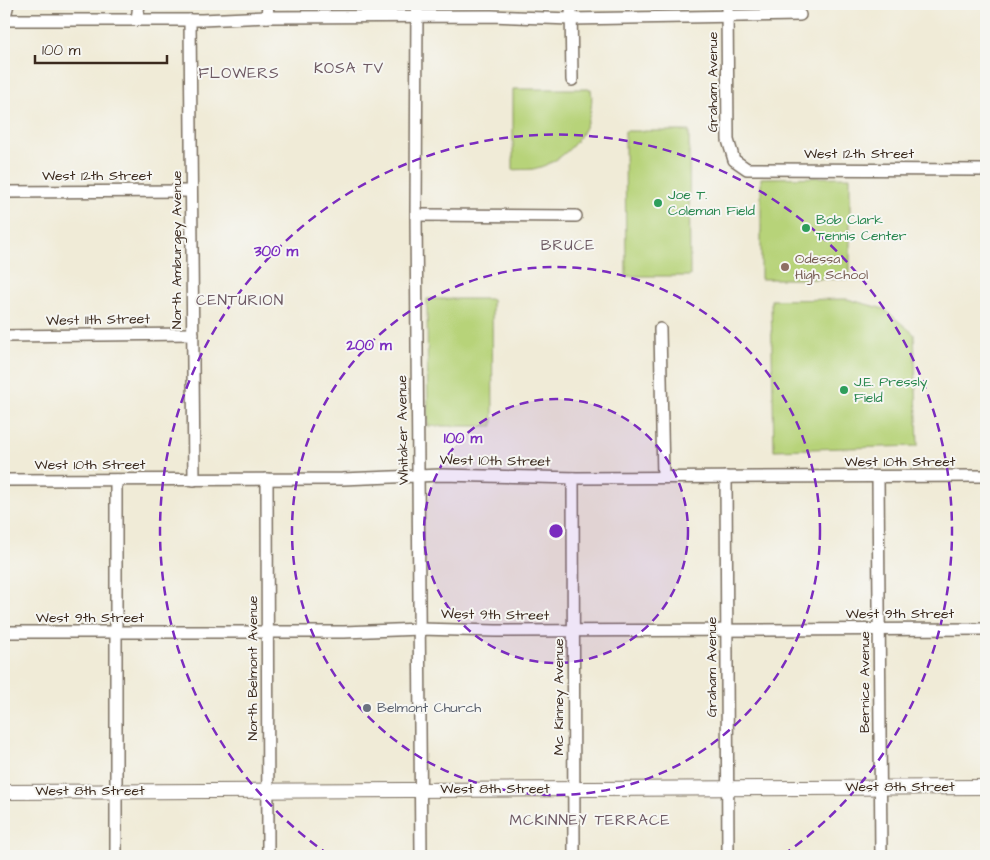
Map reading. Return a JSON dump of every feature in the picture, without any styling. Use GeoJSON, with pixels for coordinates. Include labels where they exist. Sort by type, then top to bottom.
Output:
{"type":"FeatureCollection","features":[{"type":"Feature","properties":{"kind":"main road","name":"West 8th Street"},"geometry":{"type":"LineString","coordinates":[[4,792],[986,787]]}},
{"type":"Feature","properties":{"kind":"street"},"geometry":{"type":"LineString","coordinates":[[8,4],[4,20],[190,20],[267,17],[417,16],[572,19],[800,15]]}},
{"type":"Feature","properties":{"kind":"street"},"geometry":{"type":"LineString","coordinates":[[137,20],[139,4]]}},
{"type":"Feature","properties":{"kind":"street"},"geometry":{"type":"LineString","coordinates":[[267,17],[268,4]]}},
{"type":"Feature","properties":{"kind":"street","name":"Whitaker Avenue"},"geometry":{"type":"LineString","coordinates":[[417,4],[416,215],[421,856]]}},
{"type":"Feature","properties":{"kind":"street"},"geometry":{"type":"LineString","coordinates":[[571,4],[572,80]]}},
{"type":"Feature","properties":{"kind":"street","name":"Graham Avenue"},"geometry":{"type":"LineString","coordinates":[[728,4],[727,118],[728,140],[734,160]]}},
{"type":"Feature","properties":{"kind":"street","name":"North Amburgey Avenue"},"geometry":{"type":"LineString","coordinates":[[190,20],[194,480]]}},
{"type":"Feature","properties":{"kind":"street","name":"West 12th Street"},"geometry":{"type":"LineString","coordinates":[[734,160],[750,169],[986,170]]}},
{"type":"Feature","properties":{"kind":"street","name":"West 12th Street"},"geometry":{"type":"LineString","coordinates":[[4,192],[191,191]]}},
{"type":"Feature","properties":{"kind":"street"},"geometry":{"type":"LineString","coordinates":[[416,215],[576,216]]}},
{"type":"Feature","properties":{"kind":"street"},"geometry":{"type":"LineString","coordinates":[[660,329],[663,477]]}},
{"type":"Feature","properties":{"kind":"street","name":"West 11th Street"},"geometry":{"type":"LineString","coordinates":[[4,336],[193,334]]}},
{"type":"Feature","properties":{"kind":"street","name":"West 10th Street"},"geometry":{"type":"LineString","coordinates":[[4,480],[194,480],[495,475],[573,478],[986,476]]}},
{"type":"Feature","properties":{"kind":"street","name":"Graham Avenue"},"geometry":{"type":"LineString","coordinates":[[726,477],[728,856]]}},
{"type":"Feature","properties":{"kind":"street","name":"Bernice Avenue"},"geometry":{"type":"LineString","coordinates":[[878,477],[881,856]]}},
{"type":"Feature","properties":{"kind":"street","name":"Mc Kinney Avenue"},"geometry":{"type":"LineString","coordinates":[[573,478],[574,856]]}},
{"type":"Feature","properties":{"kind":"street","name":"North Belmont Avenue"},"geometry":{"type":"LineString","coordinates":[[267,479],[268,856]]}},
{"type":"Feature","properties":{"kind":"street"},"geometry":{"type":"LineString","coordinates":[[116,480],[116,856]]}},
{"type":"Feature","properties":{"kind":"street","name":"West 9th Street"},"geometry":{"type":"LineString","coordinates":[[4,632],[344,632],[420,629],[496,631],[986,629]]}},
{"type":"Feature","properties":{"kind":"green space"},"geometry":{"type":"Polygon","coordinates":[[[513,89],[591,89],[592,102],[585,128],[577,140],[558,159],[533,169],[513,170],[513,89]]]}},
{"type":"Feature","properties":{"kind":"green space","name":"Joe T. Coleman Field"},"geometry":{"type":"Polygon","coordinates":[[[625,131],[689,131],[690,276],[626,276],[625,131]]]}},
{"type":"Feature","properties":{"kind":"green space","name":"Bob Clark Tennis Center"},"geometry":{"type":"Polygon","coordinates":[[[850,177],[850,279],[761,279],[761,178],[850,177]]]}},
{"type":"Feature","properties":{"kind":"green space"},"geometry":{"type":"Polygon","coordinates":[[[427,299],[492,299],[493,426],[428,426],[427,299]]]}},
{"type":"Feature","properties":{"kind":"green space","name":"J.E. Pressly Field"},"geometry":{"type":"Polygon","coordinates":[[[847,299],[884,309],[914,334],[918,446],[774,450],[771,300],[847,299]]]}},
{"type":"Feature","properties":{"kind":"place","name":"Joe T. Coleman Field"},"geometry":{"type":"Point","coordinates":[658,203]}},
{"type":"Feature","properties":{"kind":"place","name":"Bob Clark Tennis Center"},"geometry":{"type":"Point","coordinates":[806,228]}},
{"type":"Feature","properties":{"kind":"place","name":"Odessa High School"},"geometry":{"type":"Point","coordinates":[785,267]}},
{"type":"Feature","properties":{"kind":"place","name":"J.E. Pressly Field"},"geometry":{"type":"Point","coordinates":[844,390]}},
{"type":"Feature","properties":{"kind":"place","name":"Belmont Church"},"geometry":{"type":"Point","coordinates":[367,708]}},
{"type":"Feature","properties":{"kind":"district","name":"KOSA TV"},"geometry":{"type":"Point","coordinates":[349,68]}},
{"type":"Feature","properties":{"kind":"district","name":"FLOWERS"},"geometry":{"type":"Point","coordinates":[239,73]}},
{"type":"Feature","properties":{"kind":"district","name":"BRUCE"},"geometry":{"type":"Point","coordinates":[568,245]}},
{"type":"Feature","properties":{"kind":"district","name":"CENTURION"},"geometry":{"type":"Point","coordinates":[240,300]}},
{"type":"Feature","properties":{"kind":"district","name":"MCKINNEY TERRACE"},"geometry":{"type":"Point","coordinates":[590,820]}}]}
